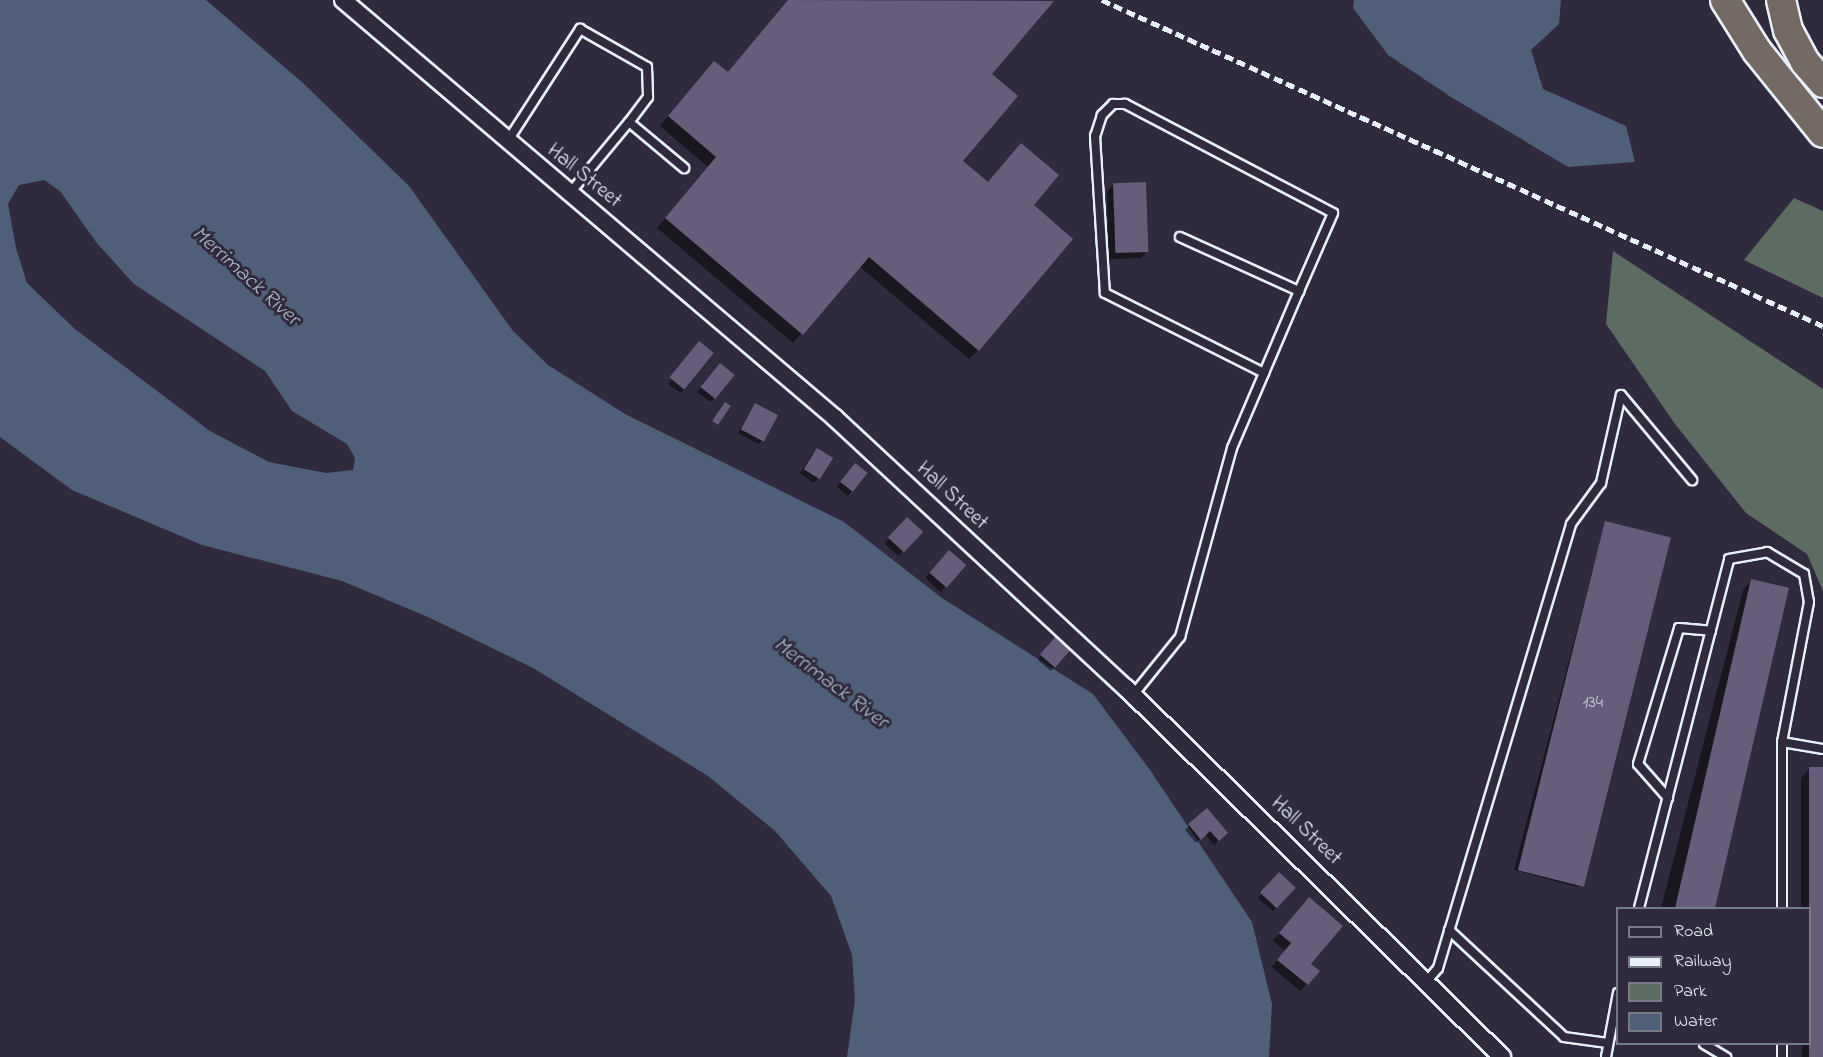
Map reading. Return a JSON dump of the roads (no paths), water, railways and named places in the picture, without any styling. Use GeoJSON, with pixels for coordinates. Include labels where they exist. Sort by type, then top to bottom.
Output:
{"type":"FeatureCollection","features":[{"type":"Feature","properties":{"kind":"highway"},"geometry":{"type":"LineString","coordinates":[[1725,0],[1757,51],[1823,133]]}},
{"type":"Feature","properties":{"kind":"highway"},"geometry":{"type":"LineString","coordinates":[[1781,0],[1793,39],[1823,83]]}},
{"type":"Feature","properties":{"kind":"street","name":"Hall Street"},"geometry":{"type":"LineString","coordinates":[[343,0],[507,143],[570,193],[835,418],[1133,695],[1502,1057]]}},
{"type":"Feature","properties":{"kind":"lane"},"geometry":{"type":"LineString","coordinates":[[507,143],[580,29],[646,67],[648,97],[570,193]]}},
{"type":"Feature","properties":{"kind":"lane"},"geometry":{"type":"LineString","coordinates":[[1133,695],[1180,637],[1232,448],[1333,213],[1125,104],[1113,104],[1102,115],[1095,136],[1095,172],[1105,251],[1105,293],[1264,373]]}},
{"type":"Feature","properties":{"kind":"lane"},"geometry":{"type":"LineString","coordinates":[[629,122],[684,168]]}},
{"type":"Feature","properties":{"kind":"lane"},"geometry":{"type":"LineString","coordinates":[[1180,237],[1299,291]]}},
{"type":"Feature","properties":{"kind":"lane"},"geometry":{"type":"LineString","coordinates":[[1426,981],[1438,968],[1571,524],[1601,483],[1621,395],[1692,480]]}},
{"type":"Feature","properties":{"kind":"lane"},"geometry":{"type":"LineString","coordinates":[[1640,907],[1729,559],[1767,552],[1804,574],[1809,602],[1782,742],[1782,907]]}},
{"type":"Feature","properties":{"kind":"lane"},"geometry":{"type":"LineString","coordinates":[[1668,798],[1638,764],[1679,628],[1711,631]]}},
{"type":"Feature","properties":{"kind":"lane"},"geometry":{"type":"LineString","coordinates":[[1782,742],[1823,749]]}},
{"type":"Feature","properties":{"kind":"lane"},"geometry":{"type":"LineString","coordinates":[[1449,930],[1564,1037],[1608,1043]]}},
{"type":"Feature","properties":{"kind":"lane"},"geometry":{"type":"LineString","coordinates":[[1606,1057],[1615,1013]]}},
{"type":"Feature","properties":{"kind":"lane"},"geometry":{"type":"LineString","coordinates":[[1706,1045],[1726,1057]]}},
{"type":"Feature","properties":{"kind":"water","name":"Merrimack River"},"geometry":{"type":"Polygon","coordinates":[[[0,0],[206,0],[303,83],[409,186],[513,331],[548,365],[625,414],[844,522],[942,598],[1093,694],[1150,770],[1252,922],[1272,1004],[1269,1057],[847,1057],[855,1000],[852,955],[831,896],[775,831],[708,776],[533,668],[428,617],[342,581],[202,545],[72,490],[0,437],[0,0]],[[44,180],[19,185],[8,204],[16,248],[27,283],[75,329],[210,431],[269,462],[326,473],[353,470],[355,458],[347,444],[292,411],[265,371],[134,284],[96,242],[60,191],[44,180]]]}},
{"type":"Feature","properties":{"kind":"water"},"geometry":{"type":"Polygon","coordinates":[[[1354,0],[1561,0],[1559,24],[1531,50],[1543,89],[1626,126],[1635,162],[1568,167],[1451,97],[1388,55],[1353,8],[1354,0]]]}},
{"type":"Feature","properties":{"kind":"railway"},"geometry":{"type":"LineString","coordinates":[[1102,0],[1823,326]]}}]}
